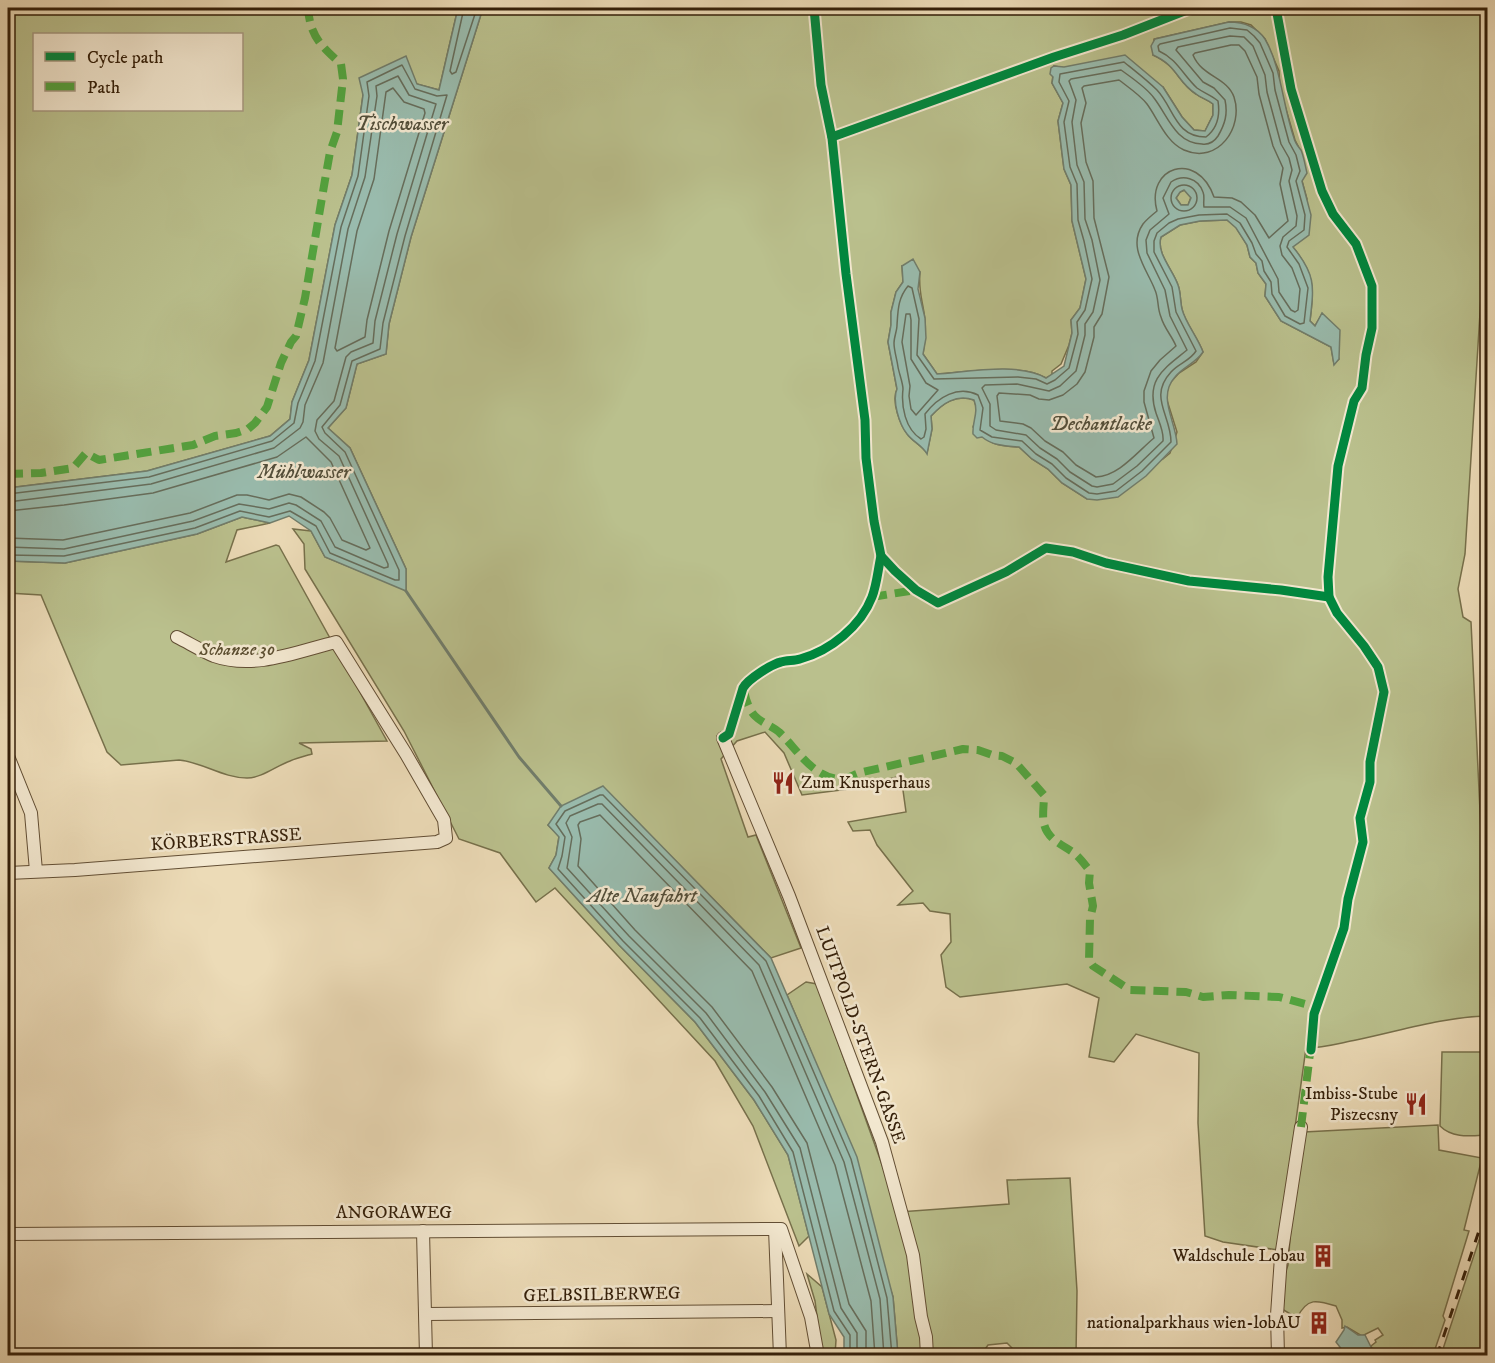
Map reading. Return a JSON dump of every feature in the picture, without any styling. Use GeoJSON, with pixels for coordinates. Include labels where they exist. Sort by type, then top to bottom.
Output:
{"type":"FeatureCollection","features":[{"type":"Feature","properties":{"kind":"street","name":"KÖRBERSTRASSE"},"geometry":{"type":"LineString","coordinates":[[8,873],[75,870],[437,842],[446,837],[444,820],[336,642],[253,663],[213,656],[177,637]]}},
{"type":"Feature","properties":{"kind":"street","name":"LUITPOLD-STERN-GASSE"},"geometry":{"type":"LineString","coordinates":[[723,738],[789,896],[882,1142],[913,1256],[921,1317],[927,1337],[927,1356]]}},
{"type":"Feature","properties":{"kind":"street"},"geometry":{"type":"LineString","coordinates":[[8,756],[31,813],[36,871]]}},
{"type":"Feature","properties":{"kind":"street"},"geometry":{"type":"LineString","coordinates":[[1278,1356],[1277,1315],[1281,1257],[1300,1127]]}},
{"type":"Feature","properties":{"kind":"street"},"geometry":{"type":"LineString","coordinates":[[778,1229],[780,1356]]}},
{"type":"Feature","properties":{"kind":"street"},"geometry":{"type":"LineString","coordinates":[[778,1229],[811,1317],[818,1356]]}},
{"type":"Feature","properties":{"kind":"street","name":"ANGORAWEG"},"geometry":{"type":"LineString","coordinates":[[8,1234],[778,1229]]}},
{"type":"Feature","properties":{"kind":"street"},"geometry":{"type":"LineString","coordinates":[[423,1231],[426,1356]]}},
{"type":"Feature","properties":{"kind":"street","name":"GELBSILBERWEG"},"geometry":{"type":"LineString","coordinates":[[426,1314],[778,1311]]}},
{"type":"Feature","properties":{"kind":"green space"},"geometry":{"type":"Polygon","coordinates":[[[8,8],[458,8],[439,90],[417,84],[363,95],[352,175],[335,225],[309,360],[292,402],[290,419],[270,436],[147,471],[8,488],[8,8]]]}},
{"type":"Feature","properties":{"kind":"green space"},"geometry":{"type":"Polygon","coordinates":[[[483,8],[1487,8],[1487,232],[1465,554],[1458,589],[1463,617],[1471,622],[1487,958],[1487,1016],[1438,1022],[1331,1045],[1306,1048],[1278,1250],[1223,1242],[1205,1236],[1198,1123],[1199,1053],[1136,1034],[1114,1062],[1089,1057],[1099,998],[1067,984],[960,997],[946,987],[941,955],[951,942],[950,914],[930,911],[923,903],[898,905],[913,891],[877,845],[870,830],[853,831],[848,822],[906,812],[901,776],[849,789],[802,795],[784,753],[765,732],[737,741],[721,759],[748,837],[756,835],[801,948],[771,958],[603,787],[548,825],[559,836],[556,855],[549,868],[619,945],[695,1022],[754,1100],[788,1155],[809,1236],[799,1246],[753,1126],[715,1061],[555,888],[536,902],[500,853],[459,839],[404,731],[305,569],[304,544],[293,529],[311,531],[325,557],[406,590],[406,569],[350,448],[328,428],[346,408],[357,364],[386,354],[389,324],[411,237],[483,8]],[[1229,22],[1154,39],[1153,55],[1168,64],[1190,89],[1213,104],[1213,115],[1205,131],[1194,130],[1182,117],[1163,87],[1054,66],[1052,83],[1063,103],[1058,121],[1064,169],[1071,185],[1072,221],[1086,279],[1080,308],[1071,320],[1072,333],[1069,345],[1061,364],[1052,371],[1052,375],[1046,378],[1035,373],[1008,370],[937,374],[923,354],[925,324],[920,291],[920,272],[902,266],[903,282],[896,292],[891,312],[888,342],[897,389],[895,400],[906,432],[927,453],[932,429],[931,416],[950,401],[967,398],[974,400],[976,407],[973,427],[984,437],[999,445],[1019,447],[1062,483],[1087,499],[1163,459],[1170,453],[1177,432],[1166,397],[1169,384],[1179,373],[1196,362],[1203,352],[1183,314],[1176,279],[1161,249],[1161,237],[1180,225],[1200,221],[1227,220],[1236,227],[1247,245],[1250,257],[1256,263],[1258,273],[1266,284],[1265,296],[1281,321],[1331,347],[1334,364],[1339,359],[1322,314],[1315,326],[1310,321],[1311,281],[1305,265],[1292,246],[1307,199],[1302,181],[1301,152],[1295,140],[1280,89],[1279,71],[1265,39],[1251,25],[1229,22]]]}},
{"type":"Feature","properties":{"kind":"green space"},"geometry":{"type":"Polygon","coordinates":[[[1185,190],[1191,197],[1188,205],[1181,205],[1176,198],[1180,192],[1185,190]]]}},
{"type":"Feature","properties":{"kind":"green space","name":"Schanze 30"},"geometry":{"type":"Polygon","coordinates":[[[242,517],[270,523],[237,530],[226,562],[276,545],[279,546],[387,741],[299,743],[311,749],[312,754],[290,761],[258,776],[247,778],[179,760],[121,765],[107,752],[41,595],[8,593],[8,561],[65,563],[197,534],[242,517]]]}},
{"type":"Feature","properties":{"kind":"green space"},"geometry":{"type":"Polygon","coordinates":[[[806,982],[817,984],[899,1212],[1009,1204],[1007,1180],[1070,1178],[1077,1291],[1076,1355],[1019,1355],[1007,1343],[988,1345],[981,1355],[898,1355],[893,1297],[810,1049],[787,995],[806,982]]]}},
{"type":"Feature","properties":{"kind":"green space"},"geometry":{"type":"Polygon","coordinates":[[[1442,1052],[1485,1052],[1485,1135],[1467,1136],[1450,1133],[1440,1126],[1442,1052]]]}},
{"type":"Feature","properties":{"kind":"green space"},"geometry":{"type":"Polygon","coordinates":[[[1438,1125],[1439,1150],[1482,1158],[1464,1230],[1469,1231],[1433,1355],[1375,1355],[1371,1346],[1383,1335],[1378,1328],[1362,1336],[1347,1327],[1342,1328],[1342,1320],[1336,1306],[1318,1302],[1309,1303],[1297,1318],[1282,1309],[1284,1277],[1288,1265],[1304,1132],[1438,1125]]]}},
{"type":"Feature","properties":{"kind":"green space"},"geometry":{"type":"Polygon","coordinates":[[[1487,1216],[1487,1355],[1441,1355],[1487,1216]]]}},
{"type":"Feature","properties":{"kind":"green space"},"geometry":{"type":"Polygon","coordinates":[[[807,1274],[822,1287],[836,1340],[835,1355],[822,1355],[815,1301],[807,1274]]]}},
{"type":"Feature","properties":{"kind":"water","name":"Tischwasser"},"geometry":{"type":"Polygon","coordinates":[[[458,8],[483,8],[411,237],[389,324],[386,354],[357,364],[346,408],[328,428],[350,448],[406,569],[406,591],[325,557],[311,531],[289,516],[270,523],[242,517],[197,534],[65,563],[8,561],[8,488],[147,471],[270,436],[290,419],[292,402],[309,360],[335,225],[352,175],[363,95],[359,78],[406,56],[417,84],[439,90],[458,8]]]}},
{"type":"Feature","properties":{"kind":"water","name":"Dechantlacke"},"geometry":{"type":"Polygon","coordinates":[[[1229,22],[1249,26],[1265,39],[1275,62],[1290,126],[1301,150],[1307,173],[1302,181],[1311,215],[1309,235],[1293,247],[1306,265],[1312,281],[1310,321],[1315,326],[1322,313],[1340,330],[1339,359],[1334,365],[1331,347],[1281,321],[1265,296],[1266,284],[1258,273],[1256,263],[1250,257],[1247,245],[1236,228],[1227,220],[1200,221],[1180,225],[1161,237],[1161,249],[1176,279],[1184,314],[1203,352],[1178,373],[1170,385],[1167,401],[1177,444],[1146,476],[1118,497],[1087,499],[1062,483],[1019,447],[1000,445],[982,437],[977,438],[973,434],[976,413],[974,400],[967,398],[950,401],[931,416],[932,429],[927,454],[904,430],[896,405],[897,389],[888,342],[896,292],[903,282],[902,266],[913,259],[920,272],[918,289],[925,318],[926,338],[923,354],[937,374],[1008,369],[1035,373],[1046,378],[1064,366],[1072,333],[1071,320],[1080,308],[1086,279],[1072,221],[1071,185],[1064,169],[1058,121],[1063,103],[1052,83],[1051,68],[1125,55],[1163,87],[1182,117],[1194,130],[1205,131],[1213,115],[1213,104],[1190,89],[1168,64],[1153,55],[1151,46],[1155,39],[1229,22]],[[1184,190],[1176,198],[1181,205],[1188,205],[1191,198],[1184,190]]]}},
{"type":"Feature","properties":{"kind":"water","name":"Alte Naufahrt"},"geometry":{"type":"Polygon","coordinates":[[[603,786],[771,958],[857,1157],[893,1297],[898,1355],[844,1355],[844,1337],[829,1314],[788,1155],[754,1100],[695,1022],[619,945],[549,868],[556,855],[559,837],[548,825],[561,806],[603,786]]]}},
{"type":"Feature","properties":{"kind":"water"},"geometry":{"type":"Polygon","coordinates":[[[1345,1326],[1358,1335],[1365,1335],[1375,1355],[1346,1355],[1336,1342],[1345,1326]]]}},
{"type":"Feature","properties":{"kind":"waterway","name":"Mühlwasser"},"geometry":{"type":"LineString","coordinates":[[406,591],[519,757],[561,806]]}},
{"type":"Feature","properties":{"kind":"railway"},"geometry":{"type":"LineString","coordinates":[[1437,1356],[1488,1204]]}},
{"type":"Feature","properties":{"kind":"marked path"},"geometry":{"type":"LineString","coordinates":[[8,474],[41,473],[73,468],[86,453],[99,460],[193,445],[215,436],[248,429],[267,407],[281,363],[296,336],[305,298],[330,152],[337,132],[343,79],[341,64],[322,46],[314,33],[308,8]]}},
{"type":"Feature","properties":{"kind":"marked path"},"geometry":{"type":"LineString","coordinates":[[872,597],[916,590]]}},
{"type":"Feature","properties":{"kind":"marked path"},"geometry":{"type":"LineString","coordinates":[[744,691],[748,705],[755,716],[779,732],[819,772],[837,779],[963,749],[1002,756],[1016,763],[1044,795],[1043,821],[1046,830],[1056,842],[1074,853],[1090,871],[1089,883],[1093,906],[1090,919],[1089,960],[1093,966],[1130,990],[1186,992],[1203,997],[1229,995],[1279,997],[1317,1007]]}},
{"type":"Feature","properties":{"kind":"marked path"},"geometry":{"type":"LineString","coordinates":[[1301,1127],[1311,1045]]}},
{"type":"Feature","properties":{"kind":"cycle path"},"geometry":{"type":"LineString","coordinates":[[814,8],[821,85],[832,138],[846,274],[865,420],[866,458],[881,556],[916,590],[938,603],[1006,572],[1046,548],[1073,552],[1106,563],[1189,581],[1329,597]]}},
{"type":"Feature","properties":{"kind":"cycle path"},"geometry":{"type":"LineString","coordinates":[[832,137],[1054,57],[1123,35],[1192,8]]}},
{"type":"Feature","properties":{"kind":"cycle path"},"geometry":{"type":"LineString","coordinates":[[1276,8],[1291,89],[1322,191],[1333,214],[1356,244],[1372,286],[1372,328],[1362,388],[1354,401],[1338,466],[1328,577],[1329,597],[1337,613],[1378,667],[1384,692],[1370,762],[1370,782],[1360,818],[1363,842],[1348,899],[1344,928],[1314,1014],[1311,1050]]}},
{"type":"Feature","properties":{"kind":"cycle path"},"geometry":{"type":"LineString","coordinates":[[723,738],[729,734],[743,688],[750,680],[777,663],[800,659],[833,644],[860,618],[872,597],[881,556]]}},
{"type":"Feature","properties":{"kind":"place","name":"Zum Knusperhaus"},"geometry":{"type":"Point","coordinates":[783,783]}},
{"type":"Feature","properties":{"kind":"place","name":"Imbiss-Stube Piszecsny"},"geometry":{"type":"Point","coordinates":[1416,1104]}},
{"type":"Feature","properties":{"kind":"place","name":"Waldschule Lobau"},"geometry":{"type":"Point","coordinates":[1323,1256]}},
{"type":"Feature","properties":{"kind":"place","name":"nationalparkhaus wien-lobAU"},"geometry":{"type":"Point","coordinates":[1319,1323]}}]}
